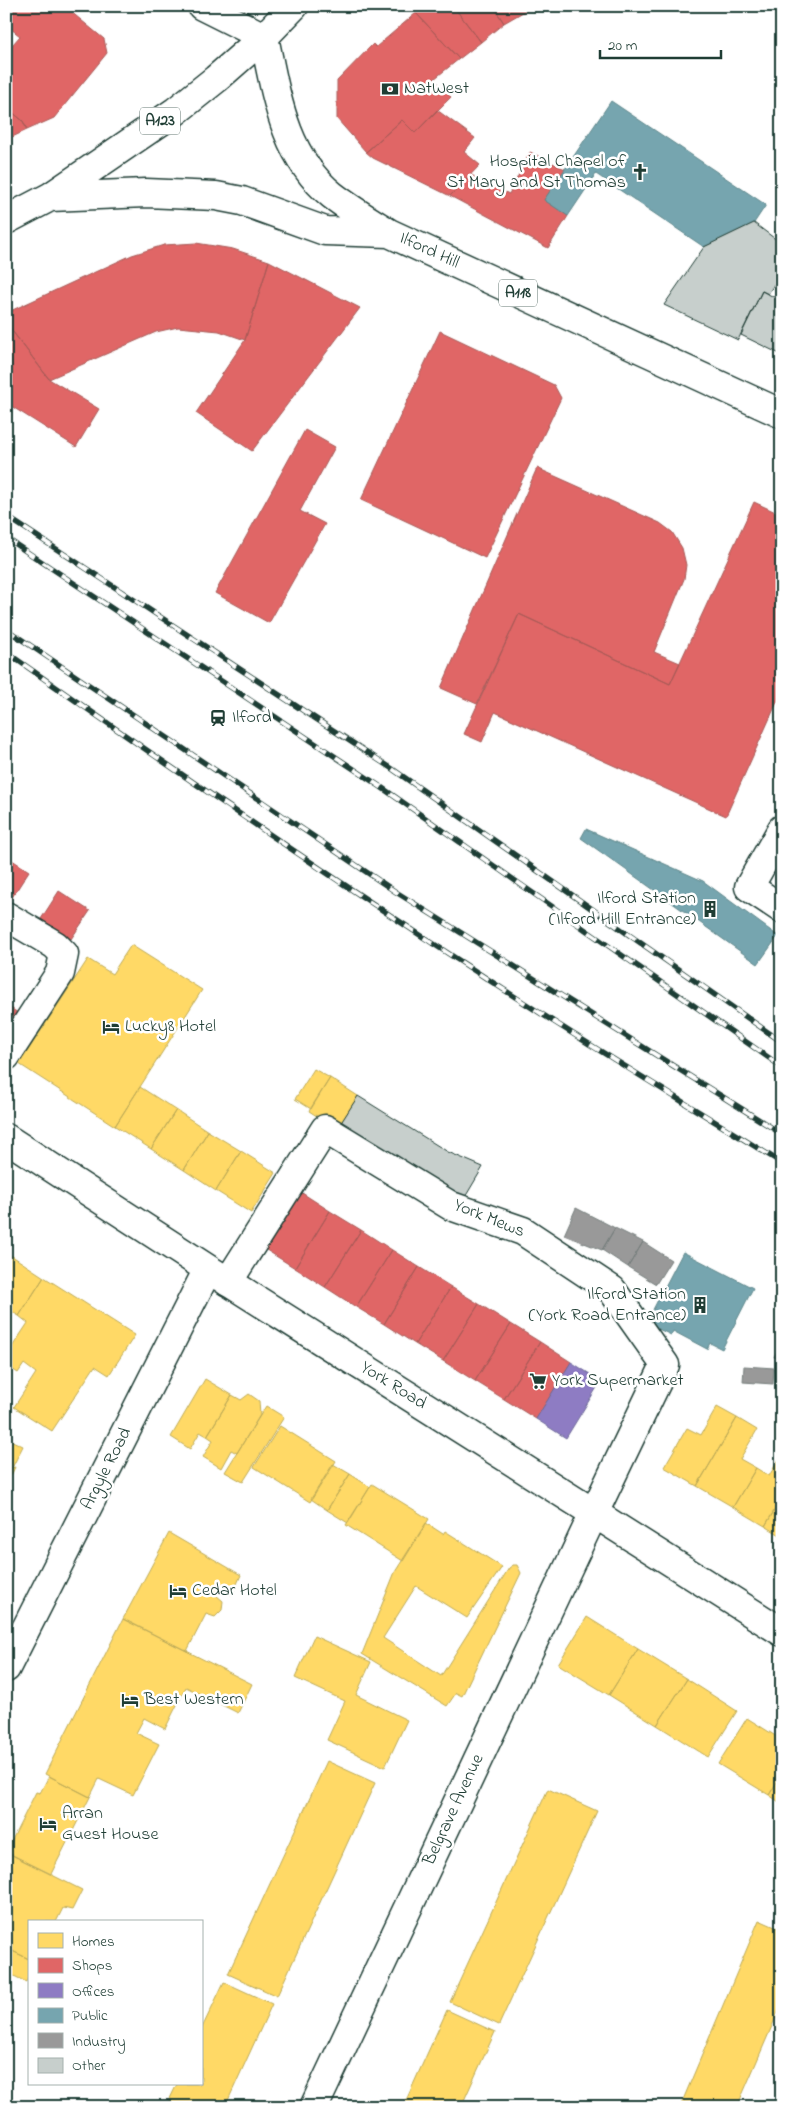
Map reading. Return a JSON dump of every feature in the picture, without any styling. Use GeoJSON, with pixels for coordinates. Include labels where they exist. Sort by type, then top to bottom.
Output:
{"type":"FeatureCollection","features":[{"type":"Feature","properties":{"kind":"street"},"geometry":{"type":"LineString","coordinates":[[202,6],[264,37],[294,6]]}},
{"type":"Feature","properties":{"kind":"street","name":"A123"},"geometry":{"type":"LineString","coordinates":[[6,220],[50,197],[176,111],[264,37]]}},
{"type":"Feature","properties":{"kind":"street","name":"A118"},"geometry":{"type":"LineString","coordinates":[[264,37],[283,124],[301,161],[331,194],[389,233]]}},
{"type":"Feature","properties":{"kind":"street","name":"Ilford Hill"},"geometry":{"type":"LineString","coordinates":[[50,197],[146,193],[216,196],[242,202],[325,231],[389,233],[782,414]]}},
{"type":"Feature","properties":{"kind":"street"},"geometry":{"type":"LineString","coordinates":[[782,829],[749,887],[782,909]]}},
{"type":"Feature","properties":{"kind":"street"},"geometry":{"type":"LineString","coordinates":[[6,916],[56,945],[64,954],[60,973],[6,1056]]}},
{"type":"Feature","properties":{"kind":"street","name":"York Mews"},"geometry":{"type":"LineString","coordinates":[[218,1276],[325,1129],[451,1206],[523,1231],[612,1290],[664,1365],[594,1513]]}},
{"type":"Feature","properties":{"kind":"street","name":"York Road"},"geometry":{"type":"LineString","coordinates":[[6,1138],[218,1276],[782,1632]]}},
{"type":"Feature","properties":{"kind":"street","name":"Argyle Road"},"geometry":{"type":"LineString","coordinates":[[6,1668],[218,1276]]}},
{"type":"Feature","properties":{"kind":"street","name":"Belgrave Avenue"},"geometry":{"type":"LineString","coordinates":[[314,2107],[594,1513]]}},
{"type":"Feature","properties":{"kind":"building: Homes","name":"Lucky8 Hotel"},"geometry":{"type":"Polygon","coordinates":[[[131,945],[202,990],[115,1126],[19,1064],[88,959],[112,974],[131,945]]]}},
{"type":"Feature","properties":{"kind":"building: Homes"},"geometry":{"type":"Polygon","coordinates":[[[314,1069],[330,1078],[311,1109],[295,1099],[314,1069]]]}},
{"type":"Feature","properties":{"kind":"building: Homes"},"geometry":{"type":"Polygon","coordinates":[[[330,1078],[358,1096],[337,1129],[309,1111],[330,1078]]]}},
{"type":"Feature","properties":{"kind":"building: Homes"},"geometry":{"type":"Polygon","coordinates":[[[140,1087],[176,1110],[151,1149],[115,1126],[140,1087]]]}},
{"type":"Feature","properties":{"kind":"building: Homes"},"geometry":{"type":"Polygon","coordinates":[[[176,1110],[208,1131],[184,1170],[151,1149],[176,1110]]]}},
{"type":"Feature","properties":{"kind":"building: Homes"},"geometry":{"type":"Polygon","coordinates":[[[208,1131],[241,1151],[216,1191],[184,1170],[208,1131]]]}},
{"type":"Feature","properties":{"kind":"building: Homes"},"geometry":{"type":"Polygon","coordinates":[[[241,1151],[276,1173],[251,1213],[216,1191],[241,1151]]]}},
{"type":"Feature","properties":{"kind":"building: Homes"},"geometry":{"type":"Polygon","coordinates":[[[6,1252],[44,1277],[19,1316],[6,1308],[6,1252]]]}},
{"type":"Feature","properties":{"kind":"building: Homes"},"geometry":{"type":"Polygon","coordinates":[[[44,1277],[135,1335],[109,1375],[95,1366],[52,1431],[14,1407],[36,1373],[24,1364],[18,1373],[6,1365],[6,1356],[28,1323],[19,1316],[44,1277]]]}},
{"type":"Feature","properties":{"kind":"building: Homes"},"geometry":{"type":"Polygon","coordinates":[[[205,1379],[232,1395],[207,1436],[200,1432],[190,1449],[171,1437],[205,1379]]]}},
{"type":"Feature","properties":{"kind":"building: Homes"},"geometry":{"type":"Polygon","coordinates":[[[249,1394],[259,1401],[260,1415],[237,1453],[231,1450],[221,1468],[203,1457],[213,1440],[207,1436],[232,1395],[241,1400],[249,1394]]]}},
{"type":"Feature","properties":{"kind":"building: Homes"},"geometry":{"type":"Polygon","coordinates":[[[266,1406],[284,1417],[243,1482],[225,1472],[266,1406]]]}},
{"type":"Feature","properties":{"kind":"building: Homes"},"geometry":{"type":"Polygon","coordinates":[[[717,1407],[737,1418],[697,1486],[664,1467],[687,1428],[701,1435],[717,1407]]]}},
{"type":"Feature","properties":{"kind":"building: Homes"},"geometry":{"type":"Polygon","coordinates":[[[737,1418],[757,1430],[740,1459],[756,1468],[733,1507],[697,1486],[737,1418]]]}},
{"type":"Feature","properties":{"kind":"building: Homes"},"geometry":{"type":"Polygon","coordinates":[[[280,1426],[336,1461],[310,1502],[254,1467],[280,1426]]]}},
{"type":"Feature","properties":{"kind":"building: Homes"},"geometry":{"type":"Polygon","coordinates":[[[6,1438],[23,1446],[12,1468],[6,1466],[6,1438]]]}},
{"type":"Feature","properties":{"kind":"building: Homes"},"geometry":{"type":"Polygon","coordinates":[[[782,1454],[782,1498],[765,1526],[733,1507],[756,1468],[769,1476],[782,1454]]]}},
{"type":"Feature","properties":{"kind":"building: Homes"},"geometry":{"type":"Polygon","coordinates":[[[333,1464],[350,1474],[327,1510],[311,1499],[333,1464]]]}},
{"type":"Feature","properties":{"kind":"building: Homes"},"geometry":{"type":"Polygon","coordinates":[[[6,1466],[15,1467],[6,1486],[6,1466]]]}},
{"type":"Feature","properties":{"kind":"building: Homes"},"geometry":{"type":"Polygon","coordinates":[[[350,1474],[370,1487],[348,1523],[327,1510],[350,1474]]]}},
{"type":"Feature","properties":{"kind":"building: Homes"},"geometry":{"type":"Polygon","coordinates":[[[372,1484],[429,1519],[403,1561],[346,1525],[372,1484]]]}},
{"type":"Feature","properties":{"kind":"building: Homes"},"geometry":{"type":"Polygon","coordinates":[[[782,1498],[782,1536],[765,1526],[782,1498]]]}},
{"type":"Feature","properties":{"kind":"building: Homes"},"geometry":{"type":"Polygon","coordinates":[[[426,1523],[443,1534],[445,1531],[502,1567],[467,1618],[416,1586],[383,1638],[441,1676],[509,1568],[517,1565],[521,1573],[462,1696],[456,1693],[447,1706],[362,1654],[395,1572],[426,1523]]]}},
{"type":"Feature","properties":{"kind":"building: Homes","name":"Cedar Hotel"},"geometry":{"type":"Polygon","coordinates":[[[169,1533],[241,1575],[232,1595],[220,1588],[216,1595],[223,1601],[222,1610],[215,1617],[206,1614],[187,1651],[123,1619],[169,1533]]]}},
{"type":"Feature","properties":{"kind":"building: Homes"},"geometry":{"type":"Polygon","coordinates":[[[587,1617],[638,1649],[609,1695],[558,1664],[587,1617]]]}},
{"type":"Feature","properties":{"kind":"building: Homes","name":"Best Western"},"geometry":{"type":"Polygon","coordinates":[[[123,1619],[252,1684],[238,1713],[186,1687],[165,1729],[144,1718],[136,1733],[159,1744],[133,1795],[99,1779],[90,1797],[45,1774],[123,1619]]]}},
{"type":"Feature","properties":{"kind":"building: Homes"},"geometry":{"type":"Polygon","coordinates":[[[314,1636],[371,1662],[356,1695],[407,1720],[385,1767],[327,1740],[345,1701],[295,1678],[314,1636]]]}},
{"type":"Feature","properties":{"kind":"building: Homes"},"geometry":{"type":"Polygon","coordinates":[[[638,1649],[687,1679],[657,1725],[609,1695],[638,1649]]]}},
{"type":"Feature","properties":{"kind":"building: Homes"},"geometry":{"type":"Polygon","coordinates":[[[687,1679],[737,1711],[708,1757],[657,1725],[687,1679]]]}},
{"type":"Feature","properties":{"kind":"building: Homes"},"geometry":{"type":"Polygon","coordinates":[[[747,1718],[782,1740],[782,1774],[769,1795],[718,1764],[747,1718]]]}},
{"type":"Feature","properties":{"kind":"building: Homes"},"geometry":{"type":"Polygon","coordinates":[[[327,1761],[375,1783],[277,1996],[228,1974],[327,1761]]]}},
{"type":"Feature","properties":{"kind":"building: Homes"},"geometry":{"type":"Polygon","coordinates":[[[782,1774],[782,1804],[769,1795],[782,1774]]]}},
{"type":"Feature","properties":{"kind":"building: Homes","name":"Arran Guest House"},"geometry":{"type":"Polygon","coordinates":[[[49,1776],[90,1797],[51,1874],[6,1852],[36,1792],[40,1793],[49,1776]]]}},
{"type":"Feature","properties":{"kind":"building: Homes"},"geometry":{"type":"Polygon","coordinates":[[[548,1789],[597,1811],[499,2025],[450,2002],[548,1789]]]}},
{"type":"Feature","properties":{"kind":"building: Homes"},"geometry":{"type":"Polygon","coordinates":[[[10,1854],[82,1890],[72,1910],[63,1908],[57,1920],[28,1920],[28,1959],[6,1948],[6,1863],[10,1854]]]}},
{"type":"Feature","properties":{"kind":"building: Homes"},"geometry":{"type":"Polygon","coordinates":[[[759,1920],[782,1930],[782,2003],[737,2107],[680,2107],[759,1920]]]}},
{"type":"Feature","properties":{"kind":"building: Homes"},"geometry":{"type":"Polygon","coordinates":[[[6,1948],[28,1959],[28,1978],[26,1982],[6,1972],[6,1948]]]}},
{"type":"Feature","properties":{"kind":"building: Homes"},"geometry":{"type":"Polygon","coordinates":[[[224,1982],[272,2004],[225,2107],[166,2107],[176,2086],[202,2086],[202,2028],[224,1982]]]}},
{"type":"Feature","properties":{"kind":"building: Homes"},"geometry":{"type":"Polygon","coordinates":[[[447,2010],[495,2032],[461,2107],[403,2107],[447,2010]]]}},
{"type":"Feature","properties":{"kind":"building: Shops"},"geometry":{"type":"Polygon","coordinates":[[[6,6],[64,6],[104,39],[107,53],[54,118],[27,130],[23,121],[6,107],[6,52],[20,36],[6,25],[6,6]]]}},
{"type":"Feature","properties":{"kind":"building: Shops"},"geometry":{"type":"Polygon","coordinates":[[[424,6],[453,6],[481,42],[459,59],[416,13],[424,6]]]}},
{"type":"Feature","properties":{"kind":"building: Shops"},"geometry":{"type":"Polygon","coordinates":[[[453,6],[493,6],[504,23],[481,42],[453,6]]]}},
{"type":"Feature","properties":{"kind":"building: Shops"},"geometry":{"type":"Polygon","coordinates":[[[493,6],[530,6],[530,8],[504,23],[493,6]]]}},
{"type":"Feature","properties":{"kind":"building: Shops","name":"NatWest"},"geometry":{"type":"Polygon","coordinates":[[[416,13],[459,59],[434,79],[451,97],[415,133],[402,120],[366,152],[337,119],[337,81],[373,44],[376,47],[416,13]]]}},
{"type":"Feature","properties":{"kind":"building: Shops"},"geometry":{"type":"Polygon","coordinates":[[[6,107],[23,121],[27,130],[6,140],[6,107]]]}},
{"type":"Feature","properties":{"kind":"building: Shops"},"geometry":{"type":"Polygon","coordinates":[[[437,110],[475,138],[464,152],[480,165],[450,196],[373,158],[366,152],[402,120],[415,133],[437,110]]]}},
{"type":"Feature","properties":{"kind":"building: Shops"},"geometry":{"type":"Polygon","coordinates":[[[530,152],[565,169],[544,200],[568,216],[548,248],[450,196],[471,175],[509,194],[530,152]]]}},
{"type":"Feature","properties":{"kind":"building: Shops"},"geometry":{"type":"Polygon","coordinates":[[[196,243],[233,249],[269,261],[245,340],[219,331],[178,327],[156,332],[49,379],[6,323],[6,313],[132,255],[164,245],[196,243]]]}},
{"type":"Feature","properties":{"kind":"building: Shops"},"geometry":{"type":"Polygon","coordinates":[[[269,261],[360,308],[252,451],[196,413],[245,340],[269,261]]]}},
{"type":"Feature","properties":{"kind":"building: Shops"},"geometry":{"type":"Polygon","coordinates":[[[6,323],[49,379],[99,409],[76,447],[11,406],[6,414],[6,323]]]}},
{"type":"Feature","properties":{"kind":"building: Shops"},"geometry":{"type":"Polygon","coordinates":[[[440,331],[554,385],[561,398],[485,558],[361,500],[440,331]]]}},
{"type":"Feature","properties":{"kind":"building: Shops"},"geometry":{"type":"Polygon","coordinates":[[[305,430],[335,447],[300,511],[325,524],[269,623],[215,593],[305,430]]]}},
{"type":"Feature","properties":{"kind":"building: Shops"},"geometry":{"type":"Polygon","coordinates":[[[537,468],[660,523],[672,532],[682,548],[686,565],[684,579],[654,652],[680,663],[670,684],[519,614],[477,704],[441,688],[537,468]]]}},
{"type":"Feature","properties":{"kind":"building: Shops"},"geometry":{"type":"Polygon","coordinates":[[[754,502],[782,515],[782,691],[726,816],[495,712],[482,742],[464,734],[519,614],[670,684],[754,502]]]}},
{"type":"Feature","properties":{"kind":"building: Shops"},"geometry":{"type":"Polygon","coordinates":[[[6,856],[29,871],[11,899],[6,896],[6,856]]]}},
{"type":"Feature","properties":{"kind":"building: Shops"},"geometry":{"type":"Polygon","coordinates":[[[59,891],[90,911],[71,939],[41,919],[59,891]]]}},
{"type":"Feature","properties":{"kind":"building: Shops"},"geometry":{"type":"Polygon","coordinates":[[[6,1005],[24,1017],[6,1046],[6,1005]]]}},
{"type":"Feature","properties":{"kind":"building: Shops"},"geometry":{"type":"Polygon","coordinates":[[[299,1191],[330,1211],[295,1268],[263,1248],[299,1191]]]}},
{"type":"Feature","properties":{"kind":"building: Shops"},"geometry":{"type":"Polygon","coordinates":[[[330,1211],[361,1230],[325,1287],[295,1268],[330,1211]]]}},
{"type":"Feature","properties":{"kind":"building: Shops"},"geometry":{"type":"Polygon","coordinates":[[[361,1230],[392,1250],[356,1307],[325,1287],[361,1230]]]}},
{"type":"Feature","properties":{"kind":"building: Shops"},"geometry":{"type":"Polygon","coordinates":[[[392,1250],[419,1267],[384,1324],[356,1307],[392,1250]]]}},
{"type":"Feature","properties":{"kind":"building: Shops"},"geometry":{"type":"Polygon","coordinates":[[[419,1267],[451,1287],[415,1344],[384,1324],[419,1267]]]}},
{"type":"Feature","properties":{"kind":"building: Shops"},"geometry":{"type":"Polygon","coordinates":[[[451,1287],[479,1304],[443,1361],[415,1344],[451,1287]]]}},
{"type":"Feature","properties":{"kind":"building: Shops"},"geometry":{"type":"Polygon","coordinates":[[[479,1304],[511,1324],[475,1381],[443,1361],[479,1304]]]}},
{"type":"Feature","properties":{"kind":"building: Shops"},"geometry":{"type":"Polygon","coordinates":[[[511,1324],[540,1342],[504,1399],[475,1381],[511,1324]]]}},
{"type":"Feature","properties":{"kind":"building: Shops","name":"York Supermarket"},"geometry":{"type":"Polygon","coordinates":[[[540,1342],[571,1362],[536,1419],[504,1399],[540,1342]]]}},
{"type":"Feature","properties":{"kind":"building: Offices"},"geometry":{"type":"Polygon","coordinates":[[[571,1362],[601,1381],[566,1438],[536,1419],[571,1362]]]}},
{"type":"Feature","properties":{"kind":"building: Public","name":"Hospital Chapel of St Mary and St Thomas"},"geometry":{"type":"Polygon","coordinates":[[[611,101],[766,205],[754,223],[704,247],[596,174],[568,216],[544,200],[611,101]]]}},
{"type":"Feature","properties":{"kind":"building: Public","name":"Ilford Station (Ilford Hill Entrance)"},"geometry":{"type":"Polygon","coordinates":[[[586,829],[703,881],[778,936],[758,964],[581,838],[586,829]]]}},
{"type":"Feature","properties":{"kind":"building: Public","name":"Ilford Station (York Road Entrance)"},"geometry":{"type":"Polygon","coordinates":[[[683,1252],[753,1288],[722,1349],[710,1343],[707,1349],[673,1331],[671,1335],[646,1323],[683,1252]]]}},
{"type":"Feature","properties":{"kind":"building: Industry"},"geometry":{"type":"Polygon","coordinates":[[[576,1208],[615,1228],[602,1250],[564,1235],[576,1208]]]}},
{"type":"Feature","properties":{"kind":"building: Industry"},"geometry":{"type":"Polygon","coordinates":[[[615,1228],[643,1242],[628,1267],[602,1250],[615,1228]]]}},
{"type":"Feature","properties":{"kind":"building: Industry"},"geometry":{"type":"Polygon","coordinates":[[[643,1242],[671,1260],[656,1284],[628,1267],[643,1242]]]}},
{"type":"Feature","properties":{"kind":"building: Industry"},"geometry":{"type":"Polygon","coordinates":[[[782,1341],[782,1360],[774,1357],[782,1341]]]}},
{"type":"Feature","properties":{"kind":"building: Industry"},"geometry":{"type":"Polygon","coordinates":[[[744,1366],[774,1368],[773,1384],[743,1382],[744,1366]]]}},
{"type":"Feature","properties":{"kind":"building: Other"},"geometry":{"type":"Polygon","coordinates":[[[754,223],[782,244],[782,272],[768,294],[762,291],[738,340],[664,305],[704,247],[754,223]]]}},
{"type":"Feature","properties":{"kind":"building: Other"},"geometry":{"type":"Polygon","coordinates":[[[762,291],[782,301],[782,355],[741,335],[762,291]]]}},
{"type":"Feature","properties":{"kind":"building: Other"},"geometry":{"type":"Polygon","coordinates":[[[358,1096],[448,1152],[483,1167],[464,1199],[337,1129],[358,1096]]]}},
{"type":"Feature","properties":{"kind":"railway"},"geometry":{"type":"LineString","coordinates":[[6,516],[391,768],[782,1042]]}},
{"type":"Feature","properties":{"kind":"railway"},"geometry":{"type":"LineString","coordinates":[[6,538],[381,787],[782,1067]]}},
{"type":"Feature","properties":{"kind":"railway"},"geometry":{"type":"LineString","coordinates":[[6,629],[396,892],[782,1134]]}},
{"type":"Feature","properties":{"kind":"railway"},"geometry":{"type":"LineString","coordinates":[[6,652],[212,795],[419,935],[587,1043],[782,1163]]}},
{"type":"Feature","properties":{"kind":"place","name":"NatWest"},"geometry":{"type":"Point","coordinates":[390,89]}},
{"type":"Feature","properties":{"kind":"place","name":"Hospital Chapel of St Mary and St Thomas"},"geometry":{"type":"Point","coordinates":[640,172]}},
{"type":"Feature","properties":{"kind":"place","name":"Ilford"},"geometry":{"type":"Point","coordinates":[218,718]}},
{"type":"Feature","properties":{"kind":"place","name":"Ilford Station (Ilford Hill Entrance)"},"geometry":{"type":"Point","coordinates":[710,909]}},
{"type":"Feature","properties":{"kind":"place","name":"Lucky8 Hotel"},"geometry":{"type":"Point","coordinates":[111,1027]}},
{"type":"Feature","properties":{"kind":"place","name":"Ilford Station (York Road Entrance)"},"geometry":{"type":"Point","coordinates":[700,1305]}},
{"type":"Feature","properties":{"kind":"place","name":"York Supermarket"},"geometry":{"type":"Point","coordinates":[538,1381]}},
{"type":"Feature","properties":{"kind":"place","name":"Cedar Hotel"},"geometry":{"type":"Point","coordinates":[178,1591]}},
{"type":"Feature","properties":{"kind":"place","name":"Best Western"},"geometry":{"type":"Point","coordinates":[130,1700]}},
{"type":"Feature","properties":{"kind":"place","name":"Arran Guest House"},"geometry":{"type":"Point","coordinates":[48,1824]}}]}
